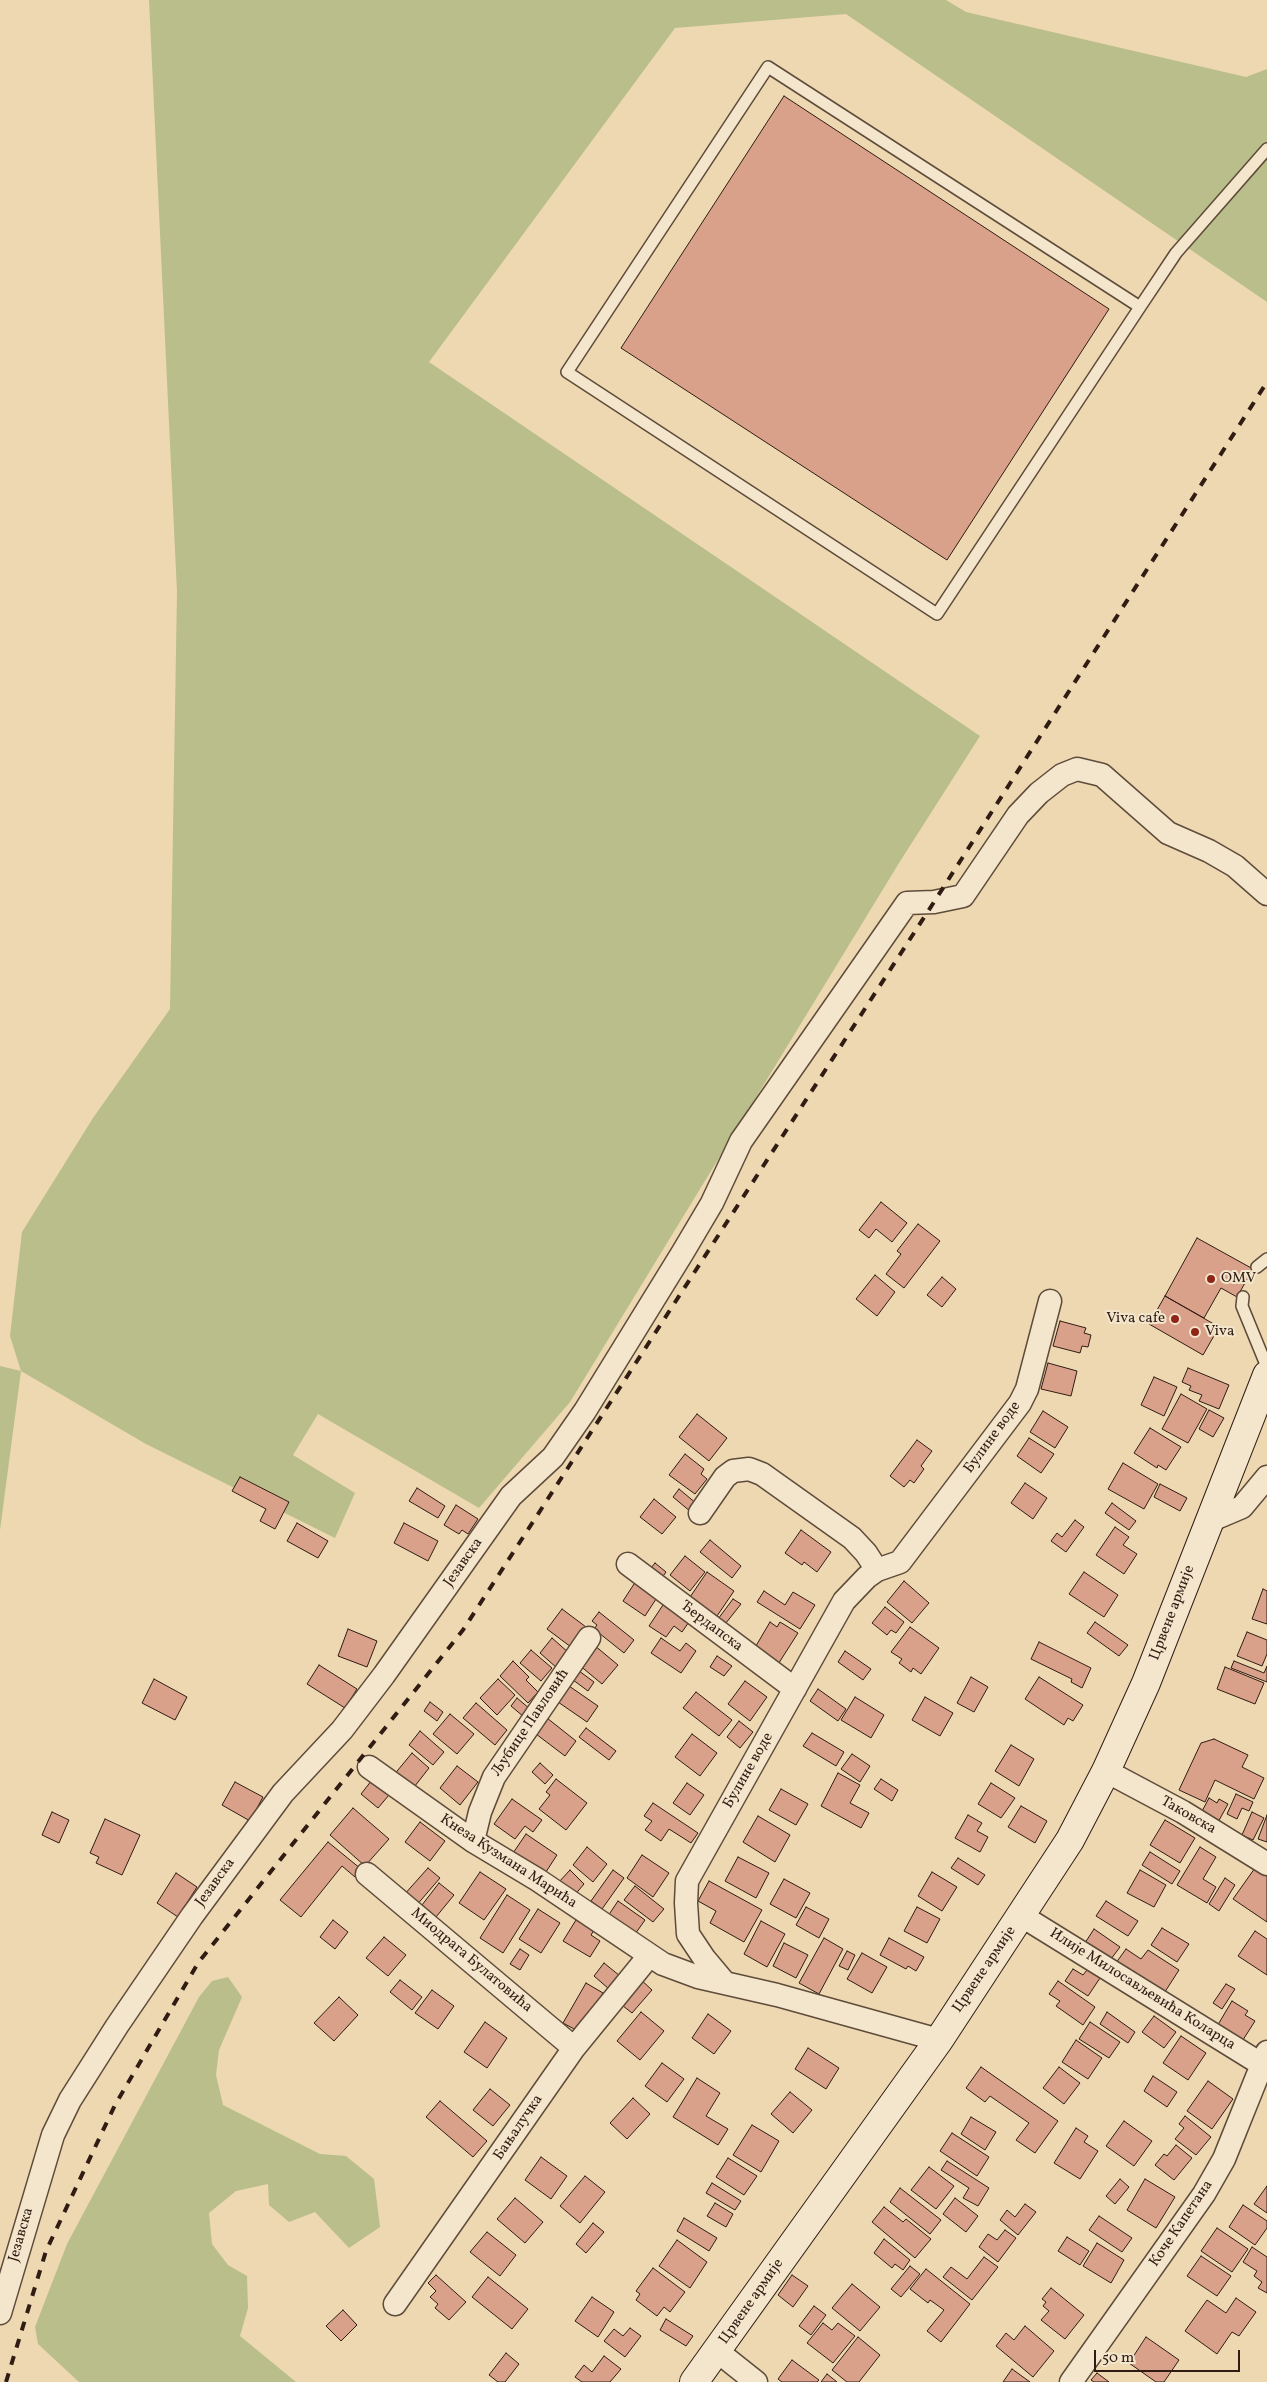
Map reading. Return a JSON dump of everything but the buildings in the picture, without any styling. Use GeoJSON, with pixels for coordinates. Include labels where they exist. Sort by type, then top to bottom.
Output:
{"type":"FeatureCollection","features":[{"type":"Feature","properties":{"kind":"main road","name":"Црвене армије"},"geometry":{"type":"LineString","coordinates":[[694,2382],[939,2040],[1070,1840],[1106,1771],[1146,1683],[1267,1375]]}},
{"type":"Feature","properties":{"kind":"street","name":"Језавска"},"geometry":{"type":"LineString","coordinates":[[0,2313],[45,2160],[70,2100],[117,2026],[283,1793],[342,1730],[384,1675],[511,1496],[552,1457],[585,1411],[708,1211],[741,1141],[907,903],[934,902],[963,896],[1018,815],[1039,793],[1062,775],[1077,769],[1102,775],[1168,833],[1235,866],[1267,894]]}},
{"type":"Feature","properties":{"kind":"street","name":"Булине воде"},"geometry":{"type":"LineString","coordinates":[[725,1983],[704,1958],[688,1934],[687,1880],[844,1601],[855,1587],[877,1570],[900,1562],[1020,1403],[1027,1389],[1050,1301]]}},
{"type":"Feature","properties":{"kind":"street"},"geometry":{"type":"LineString","coordinates":[[700,1513],[725,1477],[733,1471],[749,1469],[762,1474],[852,1538],[877,1570]]}},
{"type":"Feature","properties":{"kind":"street"},"geometry":{"type":"LineString","coordinates":[[1209,1521],[1242,1507],[1267,1477]]}},
{"type":"Feature","properties":{"kind":"street","name":"Ђердапска"},"geometry":{"type":"LineString","coordinates":[[628,1564],[795,1689]]}},
{"type":"Feature","properties":{"kind":"street","name":"Љубице Павловић"},"geometry":{"type":"LineString","coordinates":[[473,1841],[480,1812],[494,1777],[589,1638]]}},
{"type":"Feature","properties":{"kind":"street","name":"Кнеза Кузмана Марића"},"geometry":{"type":"LineString","coordinates":[[369,1767],[473,1841],[538,1880],[649,1956]]}},
{"type":"Feature","properties":{"kind":"street","name":"Таковска"},"geometry":{"type":"LineString","coordinates":[[1106,1771],[1183,1812],[1267,1864]]}},
{"type":"Feature","properties":{"kind":"street","name":"Миодрага Булатовића"},"geometry":{"type":"LineString","coordinates":[[367,1874],[574,2048]]}},
{"type":"Feature","properties":{"kind":"street","name":"Илије Милосављевића Коларца"},"geometry":{"type":"LineString","coordinates":[[1022,1916],[1264,2058]]}},
{"type":"Feature","properties":{"kind":"street"},"geometry":{"type":"LineString","coordinates":[[649,1956],[677,1970],[939,2040]]}},
{"type":"Feature","properties":{"kind":"street","name":"Бањалучка"},"geometry":{"type":"LineString","coordinates":[[395,2304],[574,2048],[649,1956]]}},
{"type":"Feature","properties":{"kind":"street","name":"Коче Капетана"},"geometry":{"type":"LineString","coordinates":[[1071,2382],[1204,2194],[1224,2159],[1242,2118],[1264,2058]]}},
{"type":"Feature","properties":{"kind":"street"},"geometry":{"type":"LineString","coordinates":[[717,2351],[756,2382]]}},
{"type":"Feature","properties":{"kind":"lane"},"geometry":{"type":"LineString","coordinates":[[1140,307],[768,66],[567,372],[937,614],[1176,253],[1267,149]]}},
{"type":"Feature","properties":{"kind":"lane"},"geometry":{"type":"LineString","coordinates":[[1257,1267],[1267,1259]]}},
{"type":"Feature","properties":{"kind":"lane"},"geometry":{"type":"LineString","coordinates":[[1243,1297],[1242,1306],[1267,1367]]}},
{"type":"Feature","properties":{"kind":"green space"},"geometry":{"type":"Polygon","coordinates":[[[149,0],[946,0],[966,12],[1246,77],[1267,69],[1267,302],[846,14],[675,28],[429,362],[980,736],[899,863],[570,1402],[479,1508],[318,1414],[293,1455],[355,1493],[335,1538],[146,1444],[21,1371],[10,1336],[22,1232],[93,1118],[170,1009],[177,592],[149,0]]]}},
{"type":"Feature","properties":{"kind":"green space"},"geometry":{"type":"Polygon","coordinates":[[[0,1366],[21,1371],[0,1530],[0,1366]]]}},
{"type":"Feature","properties":{"kind":"green space"},"geometry":{"type":"Polygon","coordinates":[[[228,1977],[242,1997],[219,2050],[216,2075],[223,2105],[320,2154],[346,2156],[374,2179],[380,2227],[349,2248],[315,2212],[289,2222],[269,2205],[268,2184],[236,2191],[209,2213],[212,2244],[228,2265],[247,2276],[248,2308],[240,2336],[296,2382],[79,2382],[38,2344],[35,2327],[67,2244],[199,1997],[212,1981],[228,1977]]]}},
{"type":"Feature","properties":{"kind":"railway"},"geometry":{"type":"LineString","coordinates":[[6,2382],[46,2251],[115,2105],[198,1963],[463,1630],[934,902],[1267,382]]}},
{"type":"Feature","properties":{"kind":"place","name":"OMV"},"geometry":{"type":"Point","coordinates":[1211,1279]}},
{"type":"Feature","properties":{"kind":"place","name":"Viva cafe"},"geometry":{"type":"Point","coordinates":[1175,1319]}},
{"type":"Feature","properties":{"kind":"place","name":"Viva"},"geometry":{"type":"Point","coordinates":[1195,1332]}}]}
